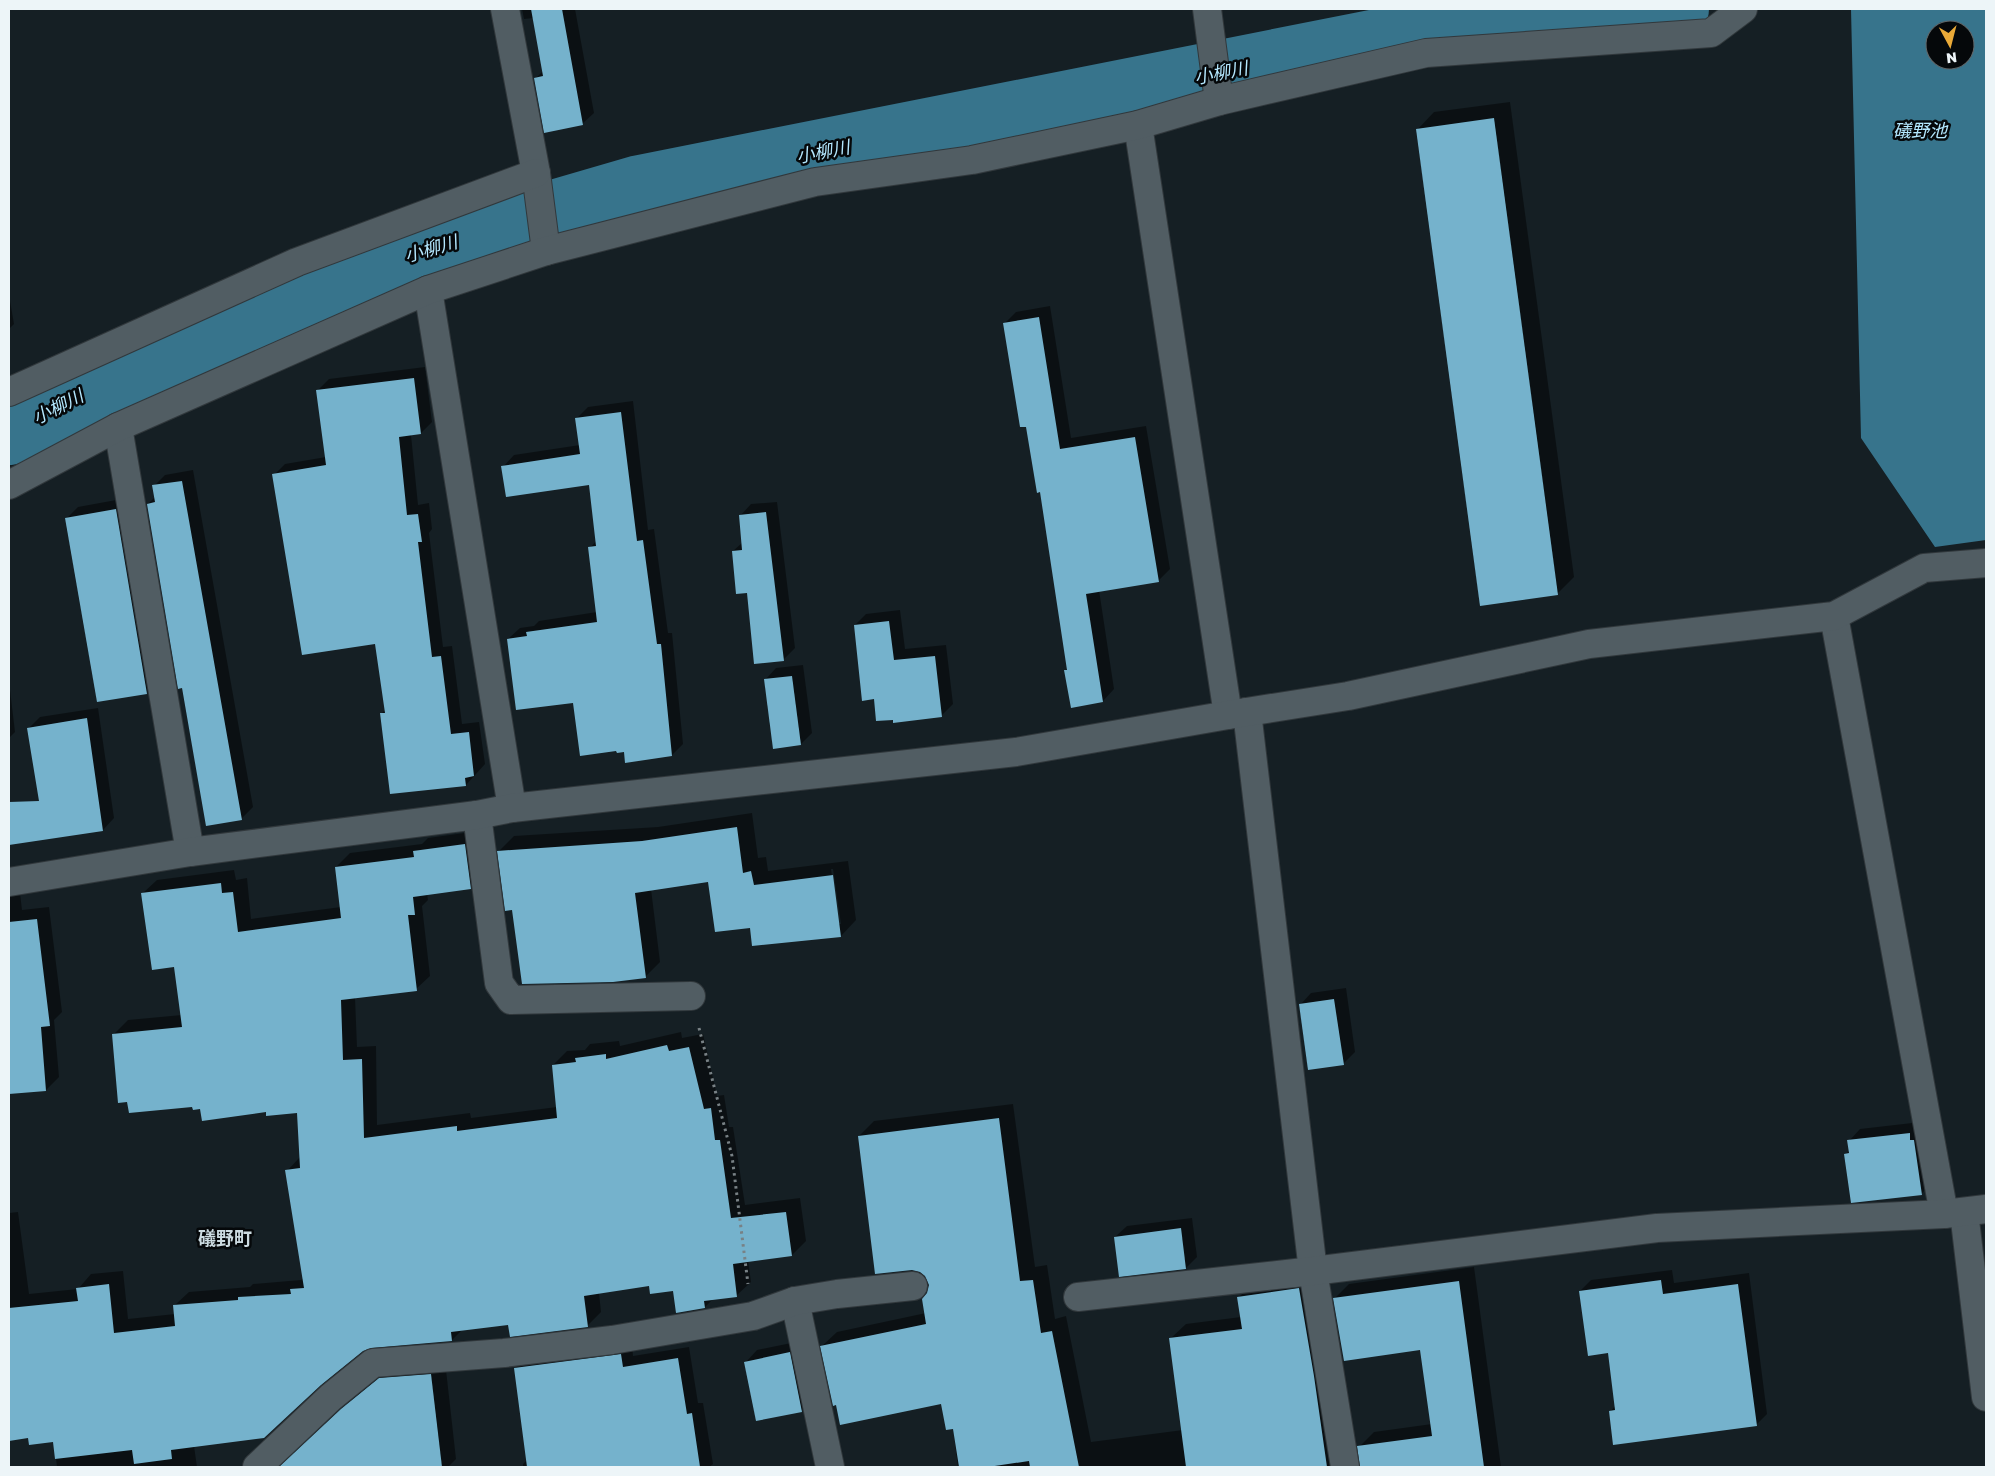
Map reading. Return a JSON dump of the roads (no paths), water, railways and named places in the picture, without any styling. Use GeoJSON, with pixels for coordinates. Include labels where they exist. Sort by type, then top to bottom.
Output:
{"type":"FeatureCollection","features":[{"type":"Feature","properties":{"kind":"street"},"geometry":{"type":"LineString","coordinates":[[505,9],[536,173],[546,251]]}},
{"type":"Feature","properties":{"kind":"street"},"geometry":{"type":"LineString","coordinates":[[1207,9],[1219,101]]}},
{"type":"Feature","properties":{"kind":"street"},"geometry":{"type":"LineString","coordinates":[[9,485],[118,427],[428,290],[546,251],[815,182],[972,160],[1138,125],[1219,101],[1426,53],[1711,33],[1743,9]]}},
{"type":"Feature","properties":{"kind":"street"},"geometry":{"type":"LineString","coordinates":[[1138,125],[1237,713],[1313,1271],[1345,1467]]}},
{"type":"Feature","properties":{"kind":"street"},"geometry":{"type":"LineString","coordinates":[[9,392],[297,262],[536,173]]}},
{"type":"Feature","properties":{"kind":"street"},"geometry":{"type":"LineString","coordinates":[[428,290],[512,808]]}},
{"type":"Feature","properties":{"kind":"street"},"geometry":{"type":"LineString","coordinates":[[118,427],[190,852]]}},
{"type":"Feature","properties":{"kind":"street"},"geometry":{"type":"LineString","coordinates":[[9,882],[190,852],[477,815],[512,808],[1016,752],[1237,713],[1348,696],[1588,644],[1834,616],[1924,568],[1986,563]]}},
{"type":"Feature","properties":{"kind":"street"},"geometry":{"type":"LineString","coordinates":[[1834,616],[1965,1212],[1986,1397]]}},
{"type":"Feature","properties":{"kind":"street"},"geometry":{"type":"LineString","coordinates":[[477,815],[499,983],[511,1000],[691,996]]}},
{"type":"Feature","properties":{"kind":"street"},"geometry":{"type":"LineString","coordinates":[[1078,1297],[1313,1271],[1656,1228],[1965,1212]]}},
{"type":"Feature","properties":{"kind":"street"},"geometry":{"type":"LineString","coordinates":[[257,1467],[331,1397],[373,1363],[504,1352],[612,1340],[753,1316],[795,1301],[837,1294],[913,1286]]}},
{"type":"Feature","properties":{"kind":"street"},"geometry":{"type":"LineString","coordinates":[[795,1301],[830,1467]]}},
{"type":"Feature","properties":{"kind":"water","name":"礒野池"},"geometry":{"type":"Polygon","coordinates":[[[1851,9],[1986,9],[1986,540],[1935,547],[1861,438],[1851,9]]]}},
{"type":"Feature","properties":{"kind":"waterway","name":"小柳川"},"geometry":{"type":"LineString","coordinates":[[9,432],[130,370],[393,260],[640,188],[1438,30],[1676,9]]}},
{"type":"Feature","properties":{"kind":"district","name":"礒野町"},"geometry":{"type":"Point","coordinates":[225,1239]}}]}
